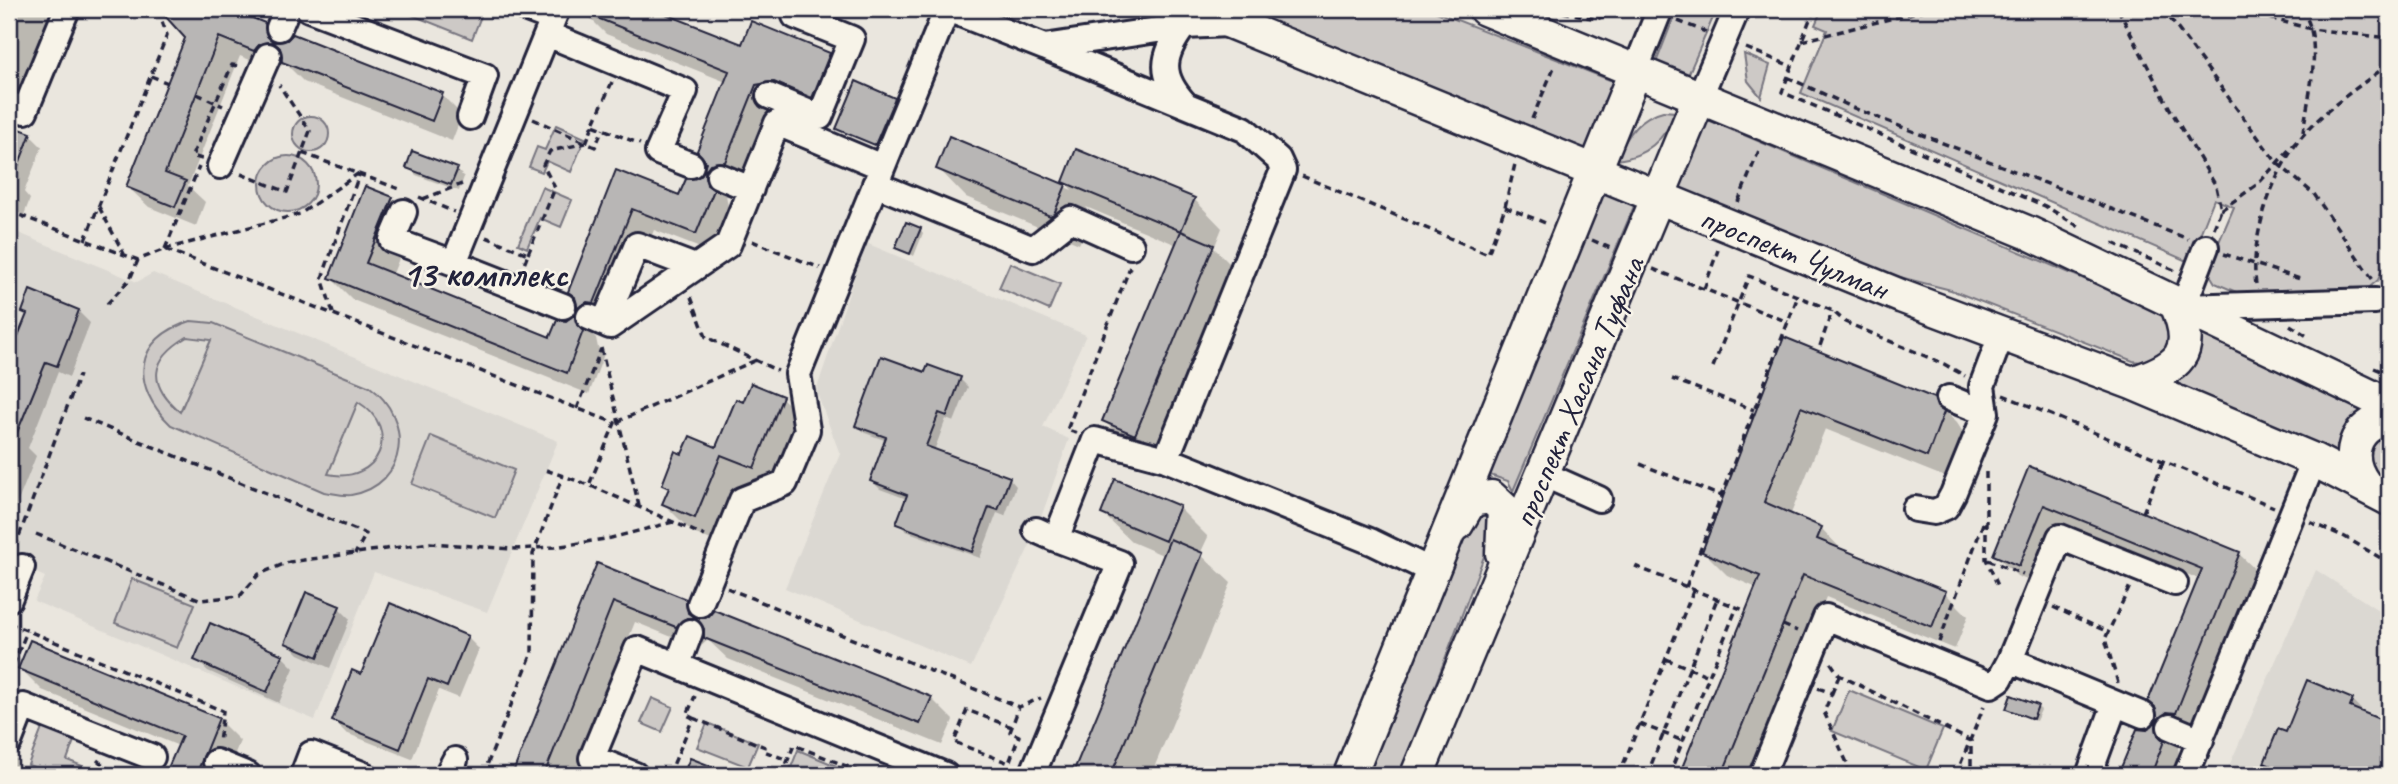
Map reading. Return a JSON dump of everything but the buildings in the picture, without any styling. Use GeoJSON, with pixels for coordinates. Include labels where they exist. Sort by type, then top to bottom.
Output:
{"type":"FeatureCollection","features":[{"type":"Feature","properties":{"kind":"main road"},"geometry":{"type":"LineString","coordinates":[[1485,9],[2184,297],[2389,405]]}},
{"type":"Feature","properties":{"kind":"main road","name":"проспект Чулман"},"geometry":{"type":"LineString","coordinates":[[1191,17],[1232,24],[1903,297],[2132,383],[2315,460],[2377,492]]}},
{"type":"Feature","properties":{"kind":"main road","name":"проспект Хасана Туфана"},"geometry":{"type":"LineString","coordinates":[[1350,775],[1597,171],[1636,69]]}},
{"type":"Feature","properties":{"kind":"main road","name":"проспект Хасана Туфана"},"geometry":{"type":"LineString","coordinates":[[1417,775],[1700,96]]}},
{"type":"Feature","properties":{"kind":"main road"},"geometry":{"type":"LineString","coordinates":[[2132,383],[2162,373],[2178,361],[2185,348],[2184,297]]}},
{"type":"Feature","properties":{"kind":"main road"},"geometry":{"type":"LineString","coordinates":[[2377,492],[2354,471],[2353,455],[2358,436],[2373,423],[2389,418]]}},
{"type":"Feature","properties":{"kind":"main road"},"geometry":{"type":"LineString","coordinates":[[1436,562],[1471,500],[1491,497],[1504,509],[1500,579]]}},
{"type":"Feature","properties":{"kind":"street"},"geometry":{"type":"LineString","coordinates":[[9,104],[25,111],[68,9]]}},
{"type":"Feature","properties":{"kind":"street"},"geometry":{"type":"LineString","coordinates":[[309,9],[485,76],[470,117]]}},
{"type":"Feature","properties":{"kind":"street"},"geometry":{"type":"LineString","coordinates":[[527,9],[552,21],[620,64],[685,91],[658,152],[691,165]]}},
{"type":"Feature","properties":{"kind":"street"},"geometry":{"type":"LineString","coordinates":[[769,96],[820,117],[852,39],[795,16],[798,9]]}},
{"type":"Feature","properties":{"kind":"street"},"geometry":{"type":"LineString","coordinates":[[700,604],[742,500],[785,483],[807,430],[798,374],[948,9],[1244,129],[1278,159],[1283,170],[1166,459]]}},
{"type":"Feature","properties":{"kind":"street","name":"проспект Хасана Туфана"},"geometry":{"type":"LineString","coordinates":[[1700,96],[1737,9]]}},
{"type":"Feature","properties":{"kind":"street","name":"проспект Хасана Туфана"},"geometry":{"type":"LineString","coordinates":[[1636,69],[1667,14]]}},
{"type":"Feature","properties":{"kind":"street"},"geometry":{"type":"LineString","coordinates":[[1044,47],[1191,17]]}},
{"type":"Feature","properties":{"kind":"street"},"geometry":{"type":"LineString","coordinates":[[1185,105],[1170,88],[1165,66],[1169,46],[1191,17]]}},
{"type":"Feature","properties":{"kind":"street"},"geometry":{"type":"LineString","coordinates":[[454,263],[552,21]]}},
{"type":"Feature","properties":{"kind":"street"},"geometry":{"type":"LineString","coordinates":[[211,163],[242,116],[265,62]]}},
{"type":"Feature","properties":{"kind":"street"},"geometry":{"type":"LineString","coordinates":[[601,328],[727,245],[777,123],[1033,249],[1071,219],[1131,246]]}},
{"type":"Feature","properties":{"kind":"street"},"geometry":{"type":"LineString","coordinates":[[719,176],[751,189]]}},
{"type":"Feature","properties":{"kind":"street"},"geometry":{"type":"LineString","coordinates":[[413,205],[392,240],[563,306]]}},
{"type":"Feature","properties":{"kind":"street"},"geometry":{"type":"LineString","coordinates":[[601,328],[637,245],[689,272]]}},
{"type":"Feature","properties":{"kind":"street"},"geometry":{"type":"LineString","coordinates":[[2206,247],[2184,297],[2260,307],[2377,295]]}},
{"type":"Feature","properties":{"kind":"street"},"geometry":{"type":"LineString","coordinates":[[1915,509],[1934,512],[1946,507],[1986,414],[1982,386],[2002,333]]}},
{"type":"Feature","properties":{"kind":"street"},"geometry":{"type":"LineString","coordinates":[[1949,398],[1986,414]]}},
{"type":"Feature","properties":{"kind":"street"},"geometry":{"type":"LineString","coordinates":[[1032,775],[1120,564],[1046,535],[1095,440],[1166,459],[1372,542],[1436,562]]}},
{"type":"Feature","properties":{"kind":"street"},"geometry":{"type":"LineString","coordinates":[[2186,775],[2315,460]]}},
{"type":"Feature","properties":{"kind":"street"},"geometry":{"type":"LineString","coordinates":[[1543,474],[1599,499]]}},
{"type":"Feature","properties":{"kind":"street"},"geometry":{"type":"LineString","coordinates":[[1762,775],[1826,617],[1992,685],[2000,679],[2004,656],[2038,590],[2060,537],[2175,583]]}},
{"type":"Feature","properties":{"kind":"street"},"geometry":{"type":"LineString","coordinates":[[9,599],[22,567]]}},
{"type":"Feature","properties":{"kind":"street"},"geometry":{"type":"LineString","coordinates":[[678,664],[690,632]]}},
{"type":"Feature","properties":{"kind":"street"},"geometry":{"type":"LineString","coordinates":[[635,775],[592,758],[636,649],[946,775]]}},
{"type":"Feature","properties":{"kind":"street"},"geometry":{"type":"LineString","coordinates":[[2004,656],[2128,709],[2089,775]]}},
{"type":"Feature","properties":{"kind":"street"},"geometry":{"type":"LineString","coordinates":[[9,742],[14,712],[23,706],[152,757]]}},
{"type":"Feature","properties":{"kind":"street"},"geometry":{"type":"LineString","coordinates":[[2170,727],[2200,740]]}},
{"type":"Feature","properties":{"kind":"street"},"geometry":{"type":"LineString","coordinates":[[303,775],[311,754],[364,775]]}},
{"type":"Feature","properties":{"kind":"street"},"geometry":{"type":"LineString","coordinates":[[216,762],[248,775]]}},
{"type":"Feature","properties":{"kind":"path"},"geometry":{"type":"LineString","coordinates":[[85,240],[167,35],[160,16],[163,9]]}},
{"type":"Feature","properties":{"kind":"path"},"geometry":{"type":"LineString","coordinates":[[1551,9],[1597,19],[1620,9]]}},
{"type":"Feature","properties":{"kind":"path"},"geometry":{"type":"LineString","coordinates":[[1814,9],[1782,92],[2045,206],[2088,232]]}},
{"type":"Feature","properties":{"kind":"path"},"geometry":{"type":"LineString","coordinates":[[1801,41],[1925,10],[1947,9]]}},
{"type":"Feature","properties":{"kind":"path"},"geometry":{"type":"LineString","coordinates":[[2118,9],[2170,109],[2216,186],[2221,210]]}},
{"type":"Feature","properties":{"kind":"path"},"geometry":{"type":"LineString","coordinates":[[2163,9],[2277,163],[2314,194],[2377,295]]}},
{"type":"Feature","properties":{"kind":"path"},"geometry":{"type":"LineString","coordinates":[[2235,9],[2311,29],[2389,38]]}},
{"type":"Feature","properties":{"kind":"path"},"geometry":{"type":"LineString","coordinates":[[2260,307],[2253,266],[2269,193],[2303,135],[2312,55],[2311,21],[2301,9]]}},
{"type":"Feature","properties":{"kind":"path"},"geometry":{"type":"LineString","coordinates":[[1667,14],[1708,33]]}},
{"type":"Feature","properties":{"kind":"path"},"geometry":{"type":"LineString","coordinates":[[1746,48],[1791,66]]}},
{"type":"Feature","properties":{"kind":"path"},"geometry":{"type":"LineString","coordinates":[[1529,125],[1557,60]]}},
{"type":"Feature","properties":{"kind":"path"},"geometry":{"type":"LineString","coordinates":[[265,62],[310,131],[287,192],[192,156],[215,102],[232,65],[265,62]]}},
{"type":"Feature","properties":{"kind":"path"},"geometry":{"type":"LineString","coordinates":[[586,143],[620,64]]}},
{"type":"Feature","properties":{"kind":"path"},"geometry":{"type":"LineString","coordinates":[[2206,247],[2221,210],[2258,184],[2339,101],[2389,65]]}},
{"type":"Feature","properties":{"kind":"path"},"geometry":{"type":"LineString","coordinates":[[151,76],[168,83]]}},
{"type":"Feature","properties":{"kind":"path"},"geometry":{"type":"LineString","coordinates":[[1787,77],[1856,109],[2253,266],[2314,284]]}},
{"type":"Feature","properties":{"kind":"path"},"geometry":{"type":"LineString","coordinates":[[197,94],[242,116]]}},
{"type":"Feature","properties":{"kind":"path"},"geometry":{"type":"LineString","coordinates":[[516,111],[595,147],[603,129]]}},
{"type":"Feature","properties":{"kind":"path"},"geometry":{"type":"LineString","coordinates":[[593,125],[658,152]]}},
{"type":"Feature","properties":{"kind":"path"},"geometry":{"type":"LineString","coordinates":[[1734,211],[1762,142]]}},
{"type":"Feature","properties":{"kind":"path"},"geometry":{"type":"LineString","coordinates":[[515,287],[555,188],[543,165],[550,151],[586,143]]}},
{"type":"Feature","properties":{"kind":"path"},"geometry":{"type":"LineString","coordinates":[[302,153],[359,173]]}},
{"type":"Feature","properties":{"kind":"path"},"geometry":{"type":"LineString","coordinates":[[1458,241],[1488,254],[1505,207],[1517,156]]}},
{"type":"Feature","properties":{"kind":"path"},"geometry":{"type":"LineString","coordinates":[[165,249],[211,163]]}},
{"type":"Feature","properties":{"kind":"path"},"geometry":{"type":"LineString","coordinates":[[9,211],[138,260],[165,249],[300,214],[359,173]]}},
{"type":"Feature","properties":{"kind":"path"},"geometry":{"type":"LineString","coordinates":[[333,314],[322,278],[359,173]]}},
{"type":"Feature","properties":{"kind":"path"},"geometry":{"type":"LineString","coordinates":[[413,205],[490,174]]}},
{"type":"Feature","properties":{"kind":"path"},"geometry":{"type":"LineString","coordinates":[[99,207],[124,255]]}},
{"type":"Feature","properties":{"kind":"path"},"geometry":{"type":"LineString","coordinates":[[1505,207],[1550,225]]}},
{"type":"Feature","properties":{"kind":"path"},"geometry":{"type":"LineString","coordinates":[[468,229],[528,254]]}},
{"type":"Feature","properties":{"kind":"path"},"geometry":{"type":"LineString","coordinates":[[732,233],[838,275]]}},
{"type":"Feature","properties":{"kind":"path"},"geometry":{"type":"LineString","coordinates":[[1584,236],[1615,250]]}},
{"type":"Feature","properties":{"kind":"path"},"geometry":{"type":"LineString","coordinates":[[2111,242],[2184,297]]}},
{"type":"Feature","properties":{"kind":"path"},"geometry":{"type":"LineString","coordinates":[[1095,440],[1067,430],[1134,258],[1131,246]]}},
{"type":"Feature","properties":{"kind":"path"},"geometry":{"type":"LineString","coordinates":[[165,249],[577,409],[617,422]]}},
{"type":"Feature","properties":{"kind":"path"},"geometry":{"type":"LineString","coordinates":[[1704,289],[1718,250]]}},
{"type":"Feature","properties":{"kind":"path"},"geometry":{"type":"LineString","coordinates":[[107,303],[130,279],[138,260]]}},
{"type":"Feature","properties":{"kind":"path"},"geometry":{"type":"LineString","coordinates":[[1648,267],[1788,322]]}},
{"type":"Feature","properties":{"kind":"path"},"geometry":{"type":"LineString","coordinates":[[689,272],[706,337],[799,380]]}},
{"type":"Feature","properties":{"kind":"path"},"geometry":{"type":"LineString","coordinates":[[1713,367],[1749,276],[1833,310],[1845,322],[1944,364]]}},
{"type":"Feature","properties":{"kind":"path"},"geometry":{"type":"LineString","coordinates":[[1686,587],[1798,296]]}},
{"type":"Feature","properties":{"kind":"path"},"geometry":{"type":"LineString","coordinates":[[1820,346],[1833,310]]}},
{"type":"Feature","properties":{"kind":"path"},"geometry":{"type":"LineString","coordinates":[[577,409],[601,328]]}},
{"type":"Feature","properties":{"kind":"path"},"geometry":{"type":"LineString","coordinates":[[601,328],[617,422],[639,507]]}},
{"type":"Feature","properties":{"kind":"path"},"geometry":{"type":"LineString","coordinates":[[589,485],[617,422],[756,360]]}},
{"type":"Feature","properties":{"kind":"path"},"geometry":{"type":"LineString","coordinates":[[9,538],[15,547],[79,375]]}},
{"type":"Feature","properties":{"kind":"path"},"geometry":{"type":"LineString","coordinates":[[1672,379],[1754,410]]}},
{"type":"Feature","properties":{"kind":"path"},"geometry":{"type":"LineString","coordinates":[[1982,386],[2164,459],[2345,537],[2389,563]]}},
{"type":"Feature","properties":{"kind":"path"},"geometry":{"type":"LineString","coordinates":[[83,418],[366,534],[355,554]]}},
{"type":"Feature","properties":{"kind":"path"},"geometry":{"type":"LineString","coordinates":[[2143,513],[2164,459]]}},
{"type":"Feature","properties":{"kind":"path"},"geometry":{"type":"LineString","coordinates":[[1640,464],[1721,496]]}},
{"type":"Feature","properties":{"kind":"path"},"geometry":{"type":"LineString","coordinates":[[1986,465],[1986,559],[1999,588]]}},
{"type":"Feature","properties":{"kind":"path"},"geometry":{"type":"LineString","coordinates":[[546,470],[589,485],[723,543]]}},
{"type":"Feature","properties":{"kind":"path"},"geometry":{"type":"LineString","coordinates":[[456,770],[483,775],[531,653],[533,554],[564,475]]}},
{"type":"Feature","properties":{"kind":"path"},"geometry":{"type":"LineString","coordinates":[[1932,660],[1986,516]]}},
{"type":"Feature","properties":{"kind":"path"},"geometry":{"type":"LineString","coordinates":[[36,534],[201,600],[240,596],[259,575],[289,562],[430,543],[513,548],[555,547],[611,538],[673,522]]}},
{"type":"Feature","properties":{"kind":"path"},"geometry":{"type":"LineString","coordinates":[[1986,559],[2108,632]]}},
{"type":"Feature","properties":{"kind":"path"},"geometry":{"type":"LineString","coordinates":[[1635,566],[1746,611]]}},
{"type":"Feature","properties":{"kind":"path"},"geometry":{"type":"LineString","coordinates":[[2128,709],[2105,639],[2138,568]]}},
{"type":"Feature","properties":{"kind":"path"},"geometry":{"type":"LineString","coordinates":[[709,580],[1019,708]]}},
{"type":"Feature","properties":{"kind":"path"},"geometry":{"type":"LineString","coordinates":[[1619,775],[1694,589]]}},
{"type":"Feature","properties":{"kind":"path"},"geometry":{"type":"LineString","coordinates":[[1647,775],[1717,599]]}},
{"type":"Feature","properties":{"kind":"path"},"geometry":{"type":"LineString","coordinates":[[1669,775],[1737,607]]}},
{"type":"Feature","properties":{"kind":"path"},"geometry":{"type":"LineString","coordinates":[[9,623],[223,710],[216,762]]}},
{"type":"Feature","properties":{"kind":"path"},"geometry":{"type":"LineString","coordinates":[[9,676],[27,631]]}},
{"type":"Feature","properties":{"kind":"path"},"geometry":{"type":"LineString","coordinates":[[1817,640],[1839,675],[1971,741]]}},
{"type":"Feature","properties":{"kind":"path"},"geometry":{"type":"LineString","coordinates":[[1666,659],[1709,676]]}},
{"type":"Feature","properties":{"kind":"path"},"geometry":{"type":"LineString","coordinates":[[704,675],[687,715],[765,747],[764,751],[788,761]]}},
{"type":"Feature","properties":{"kind":"path"},"geometry":{"type":"LineString","coordinates":[[1839,675],[1824,712],[1848,765],[1847,775]]}},
{"type":"Feature","properties":{"kind":"path"},"geometry":{"type":"LineString","coordinates":[[1800,681],[1832,693]]}},
{"type":"Feature","properties":{"kind":"path"},"geometry":{"type":"LineString","coordinates":[[1012,727],[967,710],[954,742],[1009,763],[1020,736],[1010,732],[1012,727],[1019,708],[1069,685]]}},
{"type":"Feature","properties":{"kind":"path"},"geometry":{"type":"LineString","coordinates":[[1956,775],[1982,710]]}},
{"type":"Feature","properties":{"kind":"path"},"geometry":{"type":"LineString","coordinates":[[669,775],[693,718]]}},
{"type":"Feature","properties":{"kind":"path"},"geometry":{"type":"LineString","coordinates":[[1640,724],[1683,741]]}},
{"type":"Feature","properties":{"kind":"path"},"geometry":{"type":"LineString","coordinates":[[1971,741],[1971,775]]}},
{"type":"Feature","properties":{"kind":"path"},"geometry":{"type":"LineString","coordinates":[[782,775],[794,745],[861,772],[861,775]]}},
{"type":"Feature","properties":{"kind":"shaded area"},"geometry":{"type":"Polygon","coordinates":[[[397,9],[464,9],[481,16],[472,39],[397,9]]]}},
{"type":"Feature","properties":{"kind":"shaded area"},"geometry":{"type":"Polygon","coordinates":[[[1232,9],[1429,9],[1615,82],[1587,149],[1232,9]]]}},
{"type":"Feature","properties":{"kind":"shaded area"},"geometry":{"type":"Polygon","coordinates":[[[1677,9],[1706,9],[1715,13],[1686,80],[1654,68],[1677,9]]]}},
{"type":"Feature","properties":{"kind":"shaded area"},"geometry":{"type":"Polygon","coordinates":[[[1822,9],[2389,9],[2389,250],[2378,280],[2365,291],[2248,297],[2215,283],[2207,270],[2234,207],[2214,199],[2189,262],[1801,93],[1827,30],[1815,25],[1822,9]]]}},
{"type":"Feature","properties":{"kind":"shaded area"},"geometry":{"type":"Polygon","coordinates":[[[1744,54],[1770,65],[1761,97],[1748,81],[1744,54]]]}},
{"type":"Feature","properties":{"kind":"shaded area"},"geometry":{"type":"Polygon","coordinates":[[[1663,111],[1675,112],[1660,138],[1645,151],[1617,160],[1634,129],[1646,118],[1663,111]]]}},
{"type":"Feature","properties":{"kind":"shaded area"},"geometry":{"type":"Polygon","coordinates":[[[311,116],[324,121],[329,134],[324,147],[311,152],[298,147],[293,134],[298,121],[311,116]]]}},
{"type":"Feature","properties":{"kind":"shaded area"},"geometry":{"type":"Polygon","coordinates":[[[1706,119],[2155,309],[2165,318],[2170,328],[2170,352],[2149,363],[2133,361],[1951,290],[1884,273],[1678,188],[1706,119]]]}},
{"type":"Feature","properties":{"kind":"shaded area"},"geometry":{"type":"Polygon","coordinates":[[[556,125],[585,138],[571,172],[547,161],[542,172],[529,167],[537,147],[545,150],[556,125]]]}},
{"type":"Feature","properties":{"kind":"shaded area"},"geometry":{"type":"Polygon","coordinates":[[[288,156],[299,158],[308,164],[314,173],[314,195],[308,204],[299,210],[288,212],[277,210],[268,204],[262,195],[260,184],[262,173],[268,164],[277,158],[288,156]]]}},
{"type":"Feature","properties":{"kind":"shaded area"},"geometry":{"type":"Polygon","coordinates":[[[542,187],[572,200],[561,227],[540,218],[527,248],[518,244],[542,187]]]}},
{"type":"Feature","properties":{"kind":"shaded area"},"geometry":{"type":"Polygon","coordinates":[[[1604,191],[1635,204],[1513,491],[1508,481],[1490,475],[1478,478],[1604,191]]]}},
{"type":"Feature","properties":{"kind":"shaded area"},"geometry":{"type":"Polygon","coordinates":[[[9,229],[137,282],[153,273],[558,441],[487,612],[374,572],[315,720],[34,601],[45,577],[9,561],[9,229]]]}},
{"type":"Feature","properties":{"kind":"shaded area"},"geometry":{"type":"Polygon","coordinates":[[[866,243],[1086,335],[1043,427],[1069,439],[1034,537],[971,667],[785,588],[840,454],[816,391],[866,243]]]}},
{"type":"Feature","properties":{"kind":"shaded area"},"geometry":{"type":"Polygon","coordinates":[[[1010,263],[1060,284],[1049,310],[999,288],[1010,263]]]}},
{"type":"Feature","properties":{"kind":"shaded area"},"geometry":{"type":"Polygon","coordinates":[[[191,321],[213,323],[370,387],[384,400],[398,432],[394,465],[384,478],[370,489],[351,495],[324,492],[171,425],[157,410],[148,394],[144,364],[158,339],[191,321]],[[187,337],[166,354],[157,372],[162,392],[180,412],[211,340],[187,337]],[[358,402],[328,474],[346,475],[361,471],[372,463],[379,452],[382,440],[379,426],[372,413],[358,402]]]}},
{"type":"Feature","properties":{"kind":"shaded area"},"geometry":{"type":"Polygon","coordinates":[[[2197,330],[2368,412],[2341,462],[2167,385],[2197,330]]]}},
{"type":"Feature","properties":{"kind":"shaded area"},"geometry":{"type":"Polygon","coordinates":[[[431,436],[514,470],[495,518],[412,484],[431,436]]]}},
{"type":"Feature","properties":{"kind":"shaded area"},"geometry":{"type":"Polygon","coordinates":[[[2389,436],[2389,487],[2366,467],[2370,443],[2389,436]]]}},
{"type":"Feature","properties":{"kind":"shaded area"},"geometry":{"type":"Polygon","coordinates":[[[1487,512],[1494,530],[1401,775],[1366,775],[1474,515],[1487,512]]]}},
{"type":"Feature","properties":{"kind":"shaded area"},"geometry":{"type":"Polygon","coordinates":[[[2316,570],[2389,617],[2389,775],[2225,775],[2316,570]]]}},
{"type":"Feature","properties":{"kind":"shaded area"},"geometry":{"type":"Polygon","coordinates":[[[132,579],[195,604],[177,648],[115,623],[132,579]]]}},
{"type":"Feature","properties":{"kind":"shaded area"},"geometry":{"type":"Polygon","coordinates":[[[1849,690],[1943,729],[1926,770],[1832,731],[1849,690]]]}},
{"type":"Feature","properties":{"kind":"shaded area"},"geometry":{"type":"Polygon","coordinates":[[[652,698],[673,707],[662,732],[641,723],[652,698]]]}},
{"type":"Feature","properties":{"kind":"shaded area"},"geometry":{"type":"Polygon","coordinates":[[[707,723],[758,743],[748,767],[697,747],[707,723]]]}},
{"type":"Feature","properties":{"kind":"shaded area"},"geometry":{"type":"Polygon","coordinates":[[[43,726],[75,738],[67,760],[100,773],[99,775],[56,775],[28,765],[43,726]]]}},
{"type":"Feature","properties":{"kind":"shaded area"},"geometry":{"type":"Polygon","coordinates":[[[798,750],[858,775],[788,775],[798,750]]]}},
{"type":"Feature","properties":{"kind":"district","name":"13 комплекс"},"geometry":{"type":"Point","coordinates":[485,273]}}]}
